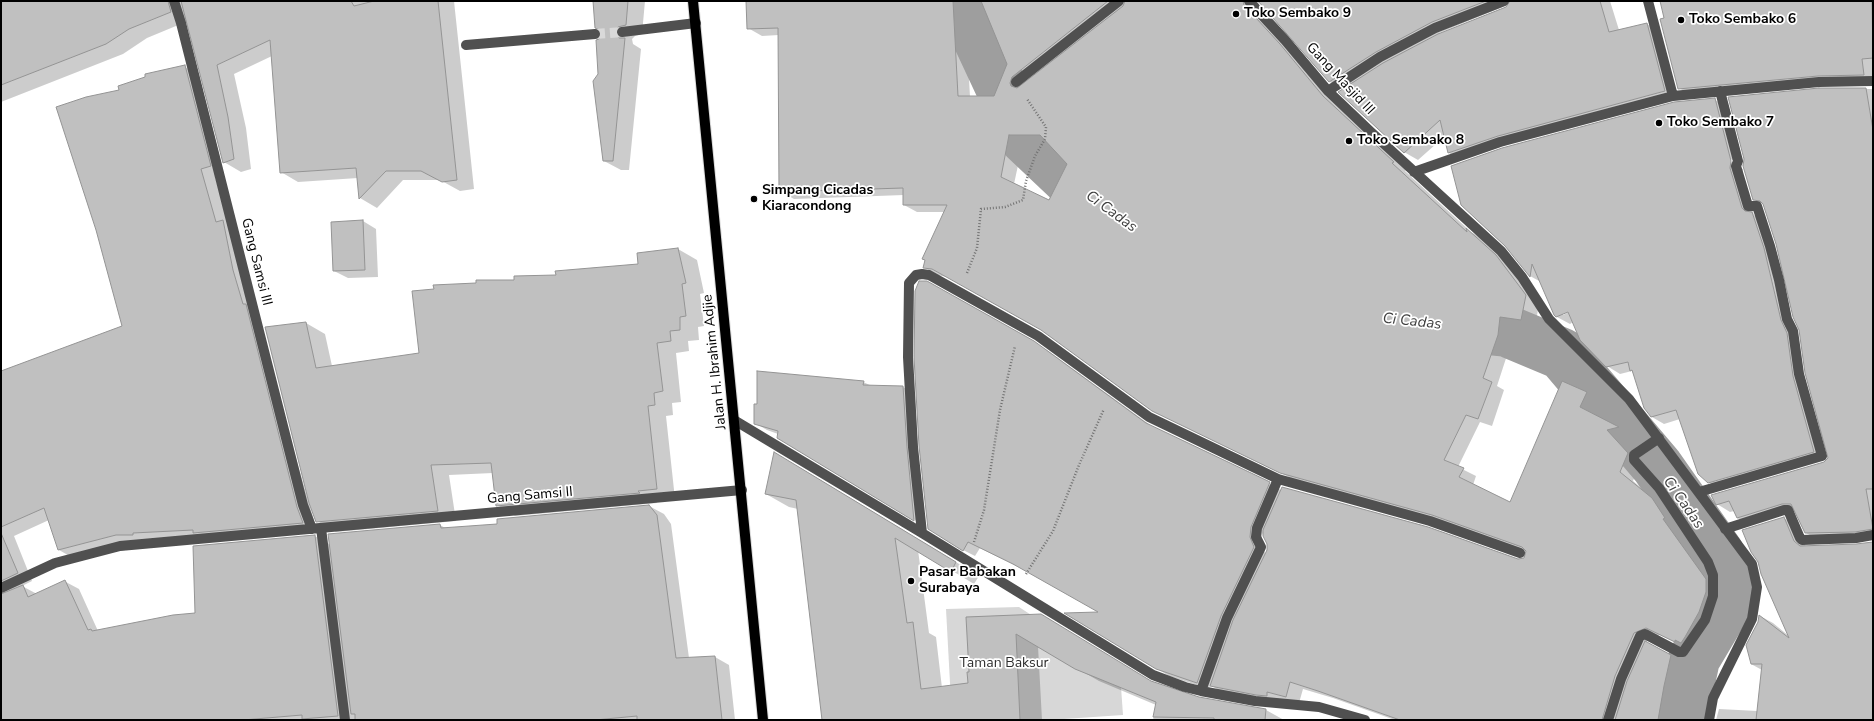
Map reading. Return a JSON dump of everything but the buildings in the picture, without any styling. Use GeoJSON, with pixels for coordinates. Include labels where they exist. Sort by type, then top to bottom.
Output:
{"type":"FeatureCollection","features":[{"type":"Feature","properties":{"kind":"main road","name":"Jalan H. Ibrahim Adjie"},"geometry":{"type":"LineString","coordinates":[[693,1],[742,490],[763,720]]}},
{"type":"Feature","properties":{"kind":"street","name":"Gang Samsi III"},"geometry":{"type":"LineString","coordinates":[[174,1],[183,31],[303,505],[308,519],[316,528],[345,720]]}},
{"type":"Feature","properties":{"kind":"street"},"geometry":{"type":"LineString","coordinates":[[1016,82],[1119,1]]}},
{"type":"Feature","properties":{"kind":"street","name":"Gang Masjid III"},"geometry":{"type":"LineString","coordinates":[[1249,1],[1285,40],[1328,91],[1501,251],[1522,278],[1549,319],[1629,398],[1656,440],[1699,492],[1752,564],[1757,587],[1752,619],[1713,698],[1709,720]]}},
{"type":"Feature","properties":{"kind":"street"},"geometry":{"type":"LineString","coordinates":[[1328,91],[1380,57],[1435,28],[1504,1]]}},
{"type":"Feature","properties":{"kind":"street"},"geometry":{"type":"LineString","coordinates":[[1648,1],[1673,96]]}},
{"type":"Feature","properties":{"kind":"street"},"geometry":{"type":"LineString","coordinates":[[622,32],[696,23]]}},
{"type":"Feature","properties":{"kind":"street"},"geometry":{"type":"LineString","coordinates":[[466,46],[595,34]]}},
{"type":"Feature","properties":{"kind":"street"},"geometry":{"type":"LineString","coordinates":[[1414,172],[1500,142],[1673,96],[1819,82],[1873,81]]}},
{"type":"Feature","properties":{"kind":"street"},"geometry":{"type":"LineString","coordinates":[[1699,492],[1822,456],[1799,374],[1793,331],[1786,319],[1779,280],[1770,246],[1757,206],[1748,206],[1736,166],[1738,161],[1720,91]]}},
{"type":"Feature","properties":{"kind":"street"},"geometry":{"type":"LineString","coordinates":[[922,533],[912,432],[908,357],[909,283],[916,275],[929,275],[1038,336],[1149,417],[1278,479],[1430,520],[1520,553]]}},
{"type":"Feature","properties":{"kind":"street"},"geometry":{"type":"LineString","coordinates":[[734,420],[922,533],[1153,675],[1185,687],[1201,691],[1255,701],[1319,707],[1365,720]]}},
{"type":"Feature","properties":{"kind":"street"},"geometry":{"type":"LineString","coordinates":[[1608,720],[1621,679],[1640,636],[1645,634],[1682,653],[1705,620],[1713,596],[1713,574],[1708,562],[1659,488],[1634,460],[1634,455],[1656,440]]}},
{"type":"Feature","properties":{"kind":"street"},"geometry":{"type":"LineString","coordinates":[[1201,691],[1239,591],[1261,547],[1256,537],[1257,528],[1278,479]]}},
{"type":"Feature","properties":{"kind":"street","name":"Gang Samsi II"},"geometry":{"type":"LineString","coordinates":[[1,588],[55,563],[120,546],[742,490]]}},
{"type":"Feature","properties":{"kind":"street"},"geometry":{"type":"LineString","coordinates":[[1725,529],[1788,510],[1802,540],[1873,536]]}},
{"type":"Feature","properties":{"kind":"path"},"geometry":{"type":"LineString","coordinates":[[958,291],[977,248],[981,209],[1005,207],[1023,200],[1026,180],[1035,156],[1045,139],[1046,128],[1016,82]]}},
{"type":"Feature","properties":{"kind":"path"},"geometry":{"type":"LineString","coordinates":[[969,562],[984,510],[1000,410],[1019,326]]}},
{"type":"Feature","properties":{"kind":"path"},"geometry":{"type":"LineString","coordinates":[[1016,591],[1053,531],[1078,465],[1112,391]]}},
{"type":"Feature","properties":{"kind":"green space","name":"Taman Baksur"},"geometry":{"type":"Polygon","coordinates":[[[1019,607],[1120,673],[1123,715],[1049,720],[952,720],[946,609],[1019,607]]]}},
{"type":"Feature","properties":{"kind":"waterway","name":"Ci Cadas"},"geometry":{"type":"LineString","coordinates":[[961,1],[1025,138],[1098,207],[1118,219]]}},
{"type":"Feature","properties":{"kind":"waterway","name":"Ci Cadas"},"geometry":{"type":"LineString","coordinates":[[1427,323],[1507,331],[1562,354],[1657,466],[1718,553],[1732,595],[1694,659],[1681,720]]}},
{"type":"Feature","properties":{"kind":"tunnel"},"geometry":{"type":"LineString","coordinates":[[595,34],[622,32]]}},
{"type":"Feature","properties":{"kind":"place","name":"Toko Sembako 9"},"geometry":{"type":"Point","coordinates":[1236,14]}},
{"type":"Feature","properties":{"kind":"place","name":"Toko Sembako 6"},"geometry":{"type":"Point","coordinates":[1681,20]}},
{"type":"Feature","properties":{"kind":"place","name":"Toko Sembako 7"},"geometry":{"type":"Point","coordinates":[1659,123]}},
{"type":"Feature","properties":{"kind":"place","name":"Toko Sembako 8"},"geometry":{"type":"Point","coordinates":[1349,141]}},
{"type":"Feature","properties":{"kind":"place","name":"Simpang Cicadas Kiaracondong"},"geometry":{"type":"Point","coordinates":[754,199]}},
{"type":"Feature","properties":{"kind":"place","name":"Pasar Babakan Surabaya"},"geometry":{"type":"Point","coordinates":[911,581]}}]}
